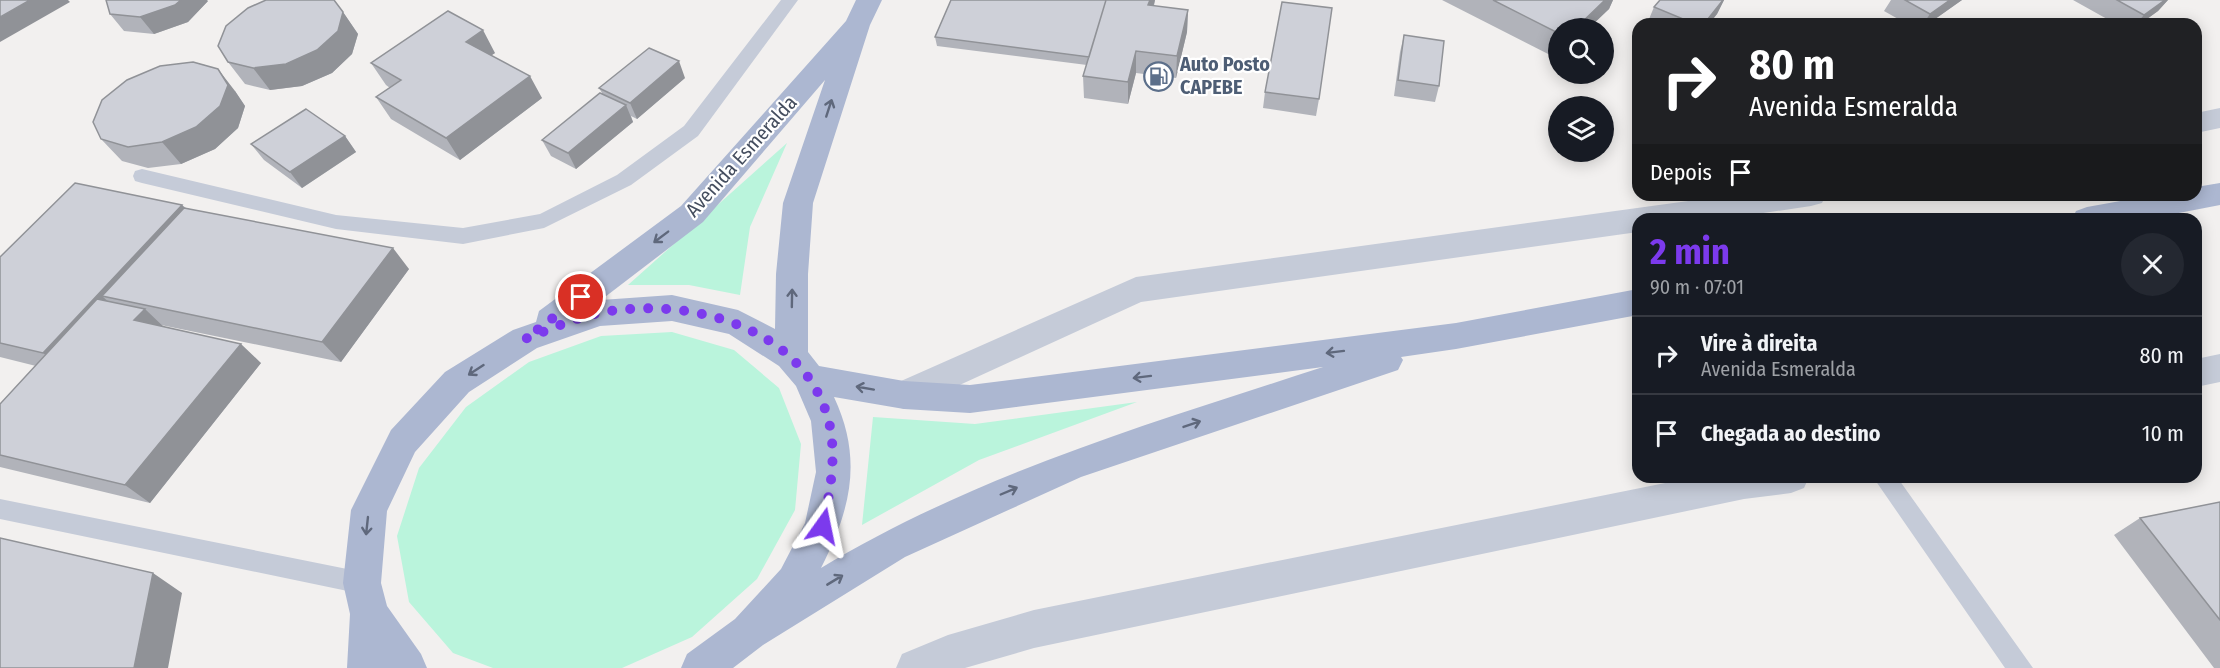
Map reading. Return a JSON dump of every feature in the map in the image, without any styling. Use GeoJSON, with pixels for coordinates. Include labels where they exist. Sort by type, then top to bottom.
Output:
{"type":"FeatureCollection","features":[{"type":"Feature","properties":{"kind":"main road","name":"Avenida Esmeralda"},"geometry":{"type":"LineString","coordinates":[[525,339],[692,214],[863,12]]}},
{"type":"Feature","properties":{"kind":"main road","name":"Avenida Esmeralda"},"geometry":{"type":"LineString","coordinates":[[800,367],[792,274],[798,203],[863,12]]}},
{"type":"Feature","properties":{"kind":"main road"},"geometry":{"type":"LineString","coordinates":[[2202,197],[2220,194]]}},
{"type":"Feature","properties":{"kind":"main road"},"geometry":{"type":"LineString","coordinates":[[2119,213],[2183,201]]}},
{"type":"Feature","properties":{"kind":"main road"},"geometry":{"type":"LineString","coordinates":[[368,668],[365,598],[369,510],[403,441],[457,382],[525,339],[599,313],[672,308],[738,323],[800,367],[904,394],[970,399],[1456,336],[1632,303]]}},
{"type":"Feature","properties":{"kind":"main road"},"geometry":{"type":"LineString","coordinates":[[707,666],[749,632],[892,546],[959,513],[1071,465],[1456,336]]}},
{"type":"Feature","properties":{"kind":"main road"},"geometry":{"type":"LineString","coordinates":[[749,632],[794,581],[823,526],[834,472],[828,421],[800,367]]}},
{"type":"Feature","properties":{"kind":"main road"},"geometry":{"type":"LineString","coordinates":[[365,598],[406,668]]}},
{"type":"Feature","properties":{"kind":"street"},"geometry":{"type":"LineString","coordinates":[[2202,122],[2220,118]]}},
{"type":"Feature","properties":{"kind":"street"},"geometry":{"type":"LineString","coordinates":[[1686,213],[1769,201]]}},
{"type":"Feature","properties":{"kind":"street"},"geometry":{"type":"LineString","coordinates":[[904,394],[1136,290],[1632,221]]}},
{"type":"Feature","properties":{"kind":"street"},"geometry":{"type":"LineString","coordinates":[[2202,372],[2220,368]]}},
{"type":"Feature","properties":{"kind":"street"},"geometry":{"type":"LineString","coordinates":[[916,668],[948,654],[1034,629],[1744,483]]}},
{"type":"Feature","properties":{"kind":"lane"},"geometry":{"type":"LineString","coordinates":[[142,176],[336,222],[463,236],[544,221],[624,180],[691,131],[790,0]]}},
{"type":"Feature","properties":{"kind":"lane"},"geometry":{"type":"LineString","coordinates":[[1888,483],[2020,668]]}},
{"type":"Feature","properties":{"kind":"lane"},"geometry":{"type":"LineString","coordinates":[[0,509],[365,598]]}},
{"type":"Feature","properties":{"kind":"green space"},"geometry":{"type":"Polygon","coordinates":[[[787,143],[750,227],[740,295],[689,285],[628,285],[787,143]]]}},
{"type":"Feature","properties":{"kind":"green space"},"geometry":{"type":"Polygon","coordinates":[[[672,332],[734,350],[779,388],[801,444],[795,510],[757,579],[692,637],[622,668],[493,668],[453,653],[409,602],[397,536],[419,468],[466,407],[529,362],[601,336],[672,332]]]}},
{"type":"Feature","properties":{"kind":"green space"},"geometry":{"type":"Polygon","coordinates":[[[1137,402],[979,460],[862,525],[873,417],[975,424],[1137,402]]]}},
{"type":"Feature","properties":{"kind":"building"},"geometry":{"type":"Polygon","coordinates":[[[0,0],[30,0],[0,17],[0,0]]]}},
{"type":"Feature","properties":{"kind":"building"},"geometry":{"type":"Polygon","coordinates":[[[106,0],[181,0],[175,5],[140,17],[110,14],[106,0]]]}},
{"type":"Feature","properties":{"kind":"building"},"geometry":{"type":"Polygon","coordinates":[[[266,0],[334,0],[343,12],[338,31],[317,50],[286,64],[253,68],[228,62],[218,46],[226,26],[248,8],[266,0]]]}},
{"type":"Feature","properties":{"kind":"building"},"geometry":{"type":"Polygon","coordinates":[[[951,0],[1106,0],[1089,57],[935,37],[951,0]]]}},
{"type":"Feature","properties":{"kind":"building"},"geometry":{"type":"Polygon","coordinates":[[[1106,0],[1150,0],[1148,5],[1188,10],[1177,56],[1136,51],[1128,82],[1083,76],[1106,0]]]}},
{"type":"Feature","properties":{"kind":"building"},"geometry":{"type":"Polygon","coordinates":[[[1493,0],[1605,0],[1586,18],[1548,18],[1548,28],[1493,0]]]}},
{"type":"Feature","properties":{"kind":"building"},"geometry":{"type":"Polygon","coordinates":[[[1660,0],[1723,0],[1709,18],[1681,18],[1654,7],[1660,0]]]}},
{"type":"Feature","properties":{"kind":"building"},"geometry":{"type":"Polygon","coordinates":[[[1905,0],[1950,0],[1930,14],[1905,0]]]}},
{"type":"Feature","properties":{"kind":"building"},"geometry":{"type":"Polygon","coordinates":[[[2117,0],[2165,0],[2144,15],[2117,0]]]}},
{"type":"Feature","properties":{"kind":"building"},"geometry":{"type":"Polygon","coordinates":[[[1282,2],[1332,8],[1319,99],[1265,92],[1282,2]]]}},
{"type":"Feature","properties":{"kind":"building"},"geometry":{"type":"Polygon","coordinates":[[[448,11],[483,30],[466,42],[530,76],[446,138],[376,97],[401,80],[371,63],[448,11]]]}},
{"type":"Feature","properties":{"kind":"building"},"geometry":{"type":"Polygon","coordinates":[[[1404,35],[1444,41],[1439,86],[1398,80],[1404,35]]]}},
{"type":"Feature","properties":{"kind":"building"},"geometry":{"type":"Polygon","coordinates":[[[649,48],[679,61],[630,103],[599,88],[649,48]]]}},
{"type":"Feature","properties":{"kind":"building"},"geometry":{"type":"Polygon","coordinates":[[[193,62],[218,69],[228,85],[220,106],[196,127],[162,142],[128,147],[101,139],[93,122],[102,100],[127,80],[160,66],[193,62]]]}},
{"type":"Feature","properties":{"kind":"building"},"geometry":{"type":"Polygon","coordinates":[[[600,93],[626,105],[568,153],[542,140],[600,93]]]}},
{"type":"Feature","properties":{"kind":"building"},"geometry":{"type":"Polygon","coordinates":[[[306,109],[345,136],[290,172],[251,144],[306,109]]]}},
{"type":"Feature","properties":{"kind":"building"},"geometry":{"type":"Polygon","coordinates":[[[75,183],[182,205],[43,353],[0,343],[0,257],[75,183]]]}},
{"type":"Feature","properties":{"kind":"building"},"geometry":{"type":"Polygon","coordinates":[[[184,208],[393,248],[322,342],[102,296],[184,208]]]}},
{"type":"Feature","properties":{"kind":"building"},"geometry":{"type":"Polygon","coordinates":[[[97,299],[145,309],[134,320],[241,344],[125,485],[0,455],[0,404],[97,299]]]}},
{"type":"Feature","properties":{"kind":"building"},"geometry":{"type":"Polygon","coordinates":[[[2220,502],[2220,620],[2140,518],[2220,502]]]}},
{"type":"Feature","properties":{"kind":"building"},"geometry":{"type":"Polygon","coordinates":[[[0,538],[153,573],[134,668],[0,668],[0,538]]]}},
{"type":"Feature","properties":{"kind":"place","name":"Auto Posto CAPEBE"},"geometry":{"type":"Point","coordinates":[1159,76]}},
{"type":"Feature","properties":{"kind":"route"},"geometry":{"type":"LineString","coordinates":[[581,297],[525,339],[599,313],[672,308],[738,323],[791,356],[809,378],[828,421],[834,472],[823,526]]}}]}
